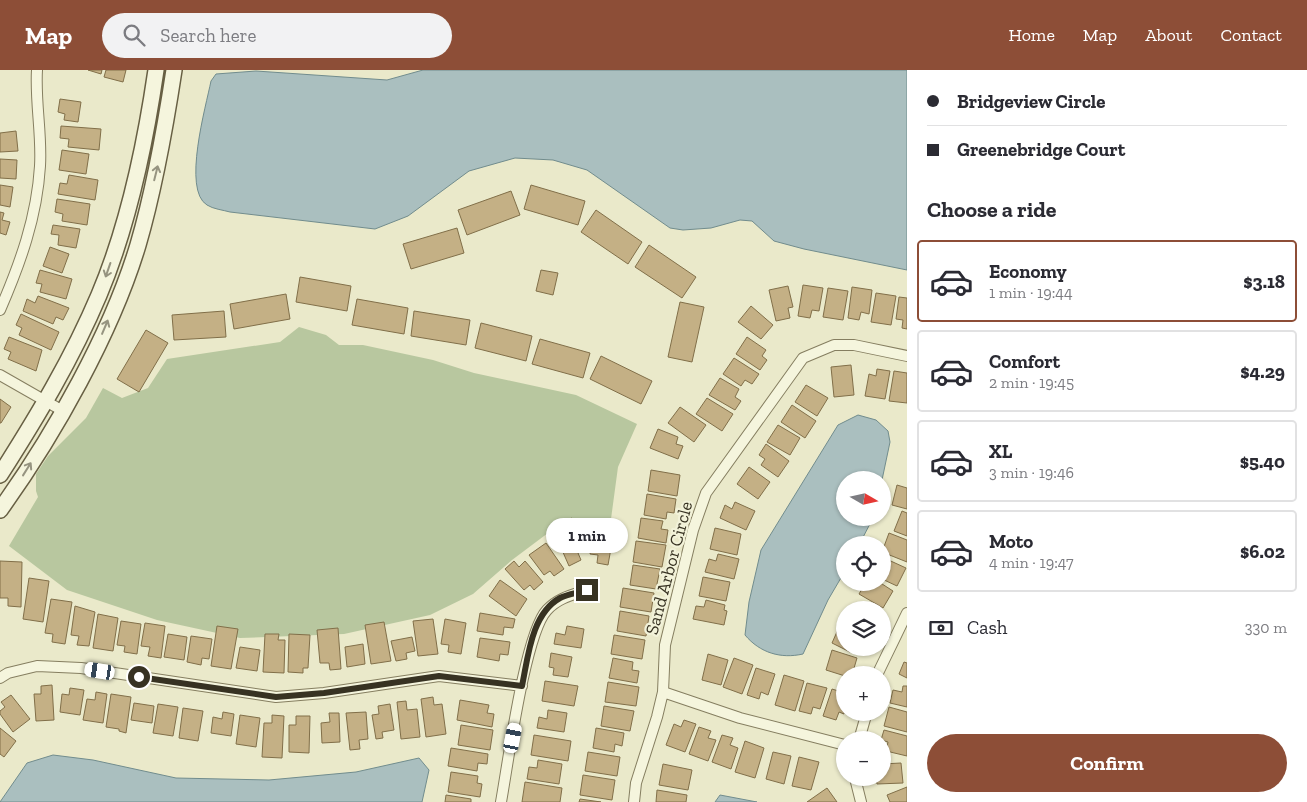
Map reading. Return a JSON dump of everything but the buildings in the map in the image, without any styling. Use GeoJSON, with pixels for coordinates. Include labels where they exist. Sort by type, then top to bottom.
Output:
{"type":"FeatureCollection","features":[{"type":"Feature","properties":{"kind":"street"},"geometry":{"type":"LineString","coordinates":[[0,310],[20,264],[34,210],[40,165],[36,90],[37,70]]}},
{"type":"Feature","properties":{"kind":"street"},"geometry":{"type":"LineString","coordinates":[[0,475],[47,402],[100,294],[119,237],[145,140],[156,70]]}},
{"type":"Feature","properties":{"kind":"street"},"geometry":{"type":"LineString","coordinates":[[0,510],[63,411],[103,333],[138,245],[163,142],[174,70]]}},
{"type":"Feature","properties":{"kind":"street"},"geometry":{"type":"LineString","coordinates":[[119,237],[138,245]]}},
{"type":"Feature","properties":{"kind":"street","name":"Sand Arbor Circle"},"geometry":{"type":"LineString","coordinates":[[634,802],[636,783],[663,692],[665,645],[693,530],[706,493],[803,358],[834,345],[854,344],[907,356]]}},
{"type":"Feature","properties":{"kind":"street"},"geometry":{"type":"LineString","coordinates":[[0,375],[63,411]]}},
{"type":"Feature","properties":{"kind":"street"},"geometry":{"type":"LineString","coordinates":[[501,802],[522,686],[533,638],[545,611],[560,599],[587,590]]}},
{"type":"Feature","properties":{"kind":"street"},"geometry":{"type":"LineString","coordinates":[[881,666],[907,613]]}},
{"type":"Feature","properties":{"kind":"street"},"geometry":{"type":"LineString","coordinates":[[0,678],[8,673],[37,666],[81,668],[276,697],[324,693],[439,676],[522,686]]}},
{"type":"Feature","properties":{"kind":"street"},"geometry":{"type":"LineString","coordinates":[[663,692],[740,718],[836,743]]}},
{"type":"Feature","properties":{"kind":"street"},"geometry":{"type":"LineString","coordinates":[[858,786],[861,802]]}},
{"type":"Feature","properties":{"kind":"green space"},"geometry":{"type":"Polygon","coordinates":[[[299,327],[326,335],[339,345],[363,345],[433,360],[474,373],[576,395],[637,424],[618,467],[611,519],[585,519],[556,527],[512,560],[473,594],[430,615],[344,634],[240,638],[157,620],[67,590],[9,546],[38,497],[36,474],[48,456],[86,418],[103,388],[122,398],[148,388],[167,359],[280,342],[299,327]]]}},
{"type":"Feature","properties":{"kind":"shaded area"},"geometry":{"type":"Polygon","coordinates":[[[423,70],[907,70],[907,270],[774,241],[752,221],[740,220],[711,228],[683,230],[670,228],[587,170],[553,160],[515,158],[469,171],[408,216],[375,229],[230,212],[207,205],[200,196],[196,183],[198,147],[211,81],[216,74],[256,71],[387,80],[423,70]]]}},
{"type":"Feature","properties":{"kind":"shaded area"},"geometry":{"type":"Polygon","coordinates":[[[858,415],[876,420],[888,431],[890,442],[884,471],[836,471],[836,526],[869,526],[864,536],[836,536],[836,586],[803,654],[787,656],[771,653],[757,646],[745,635],[749,602],[761,550],[838,425],[858,415]]]}},
{"type":"Feature","properties":{"kind":"shaded area"},"geometry":{"type":"Polygon","coordinates":[[[53,755],[93,760],[176,778],[269,780],[356,772],[419,758],[429,770],[422,802],[0,802],[27,763],[53,755]]]}},
{"type":"Feature","properties":{"kind":"shaded area"},"geometry":{"type":"Polygon","coordinates":[[[720,795],[757,802],[715,802],[720,795]]]}},
{"type":"Feature","properties":{"kind":"route"},"geometry":{"type":"LineString","coordinates":[[139,677],[276,697],[324,693],[439,676],[477,679],[522,686],[533,638],[545,611],[560,599],[587,590]]}}]}
